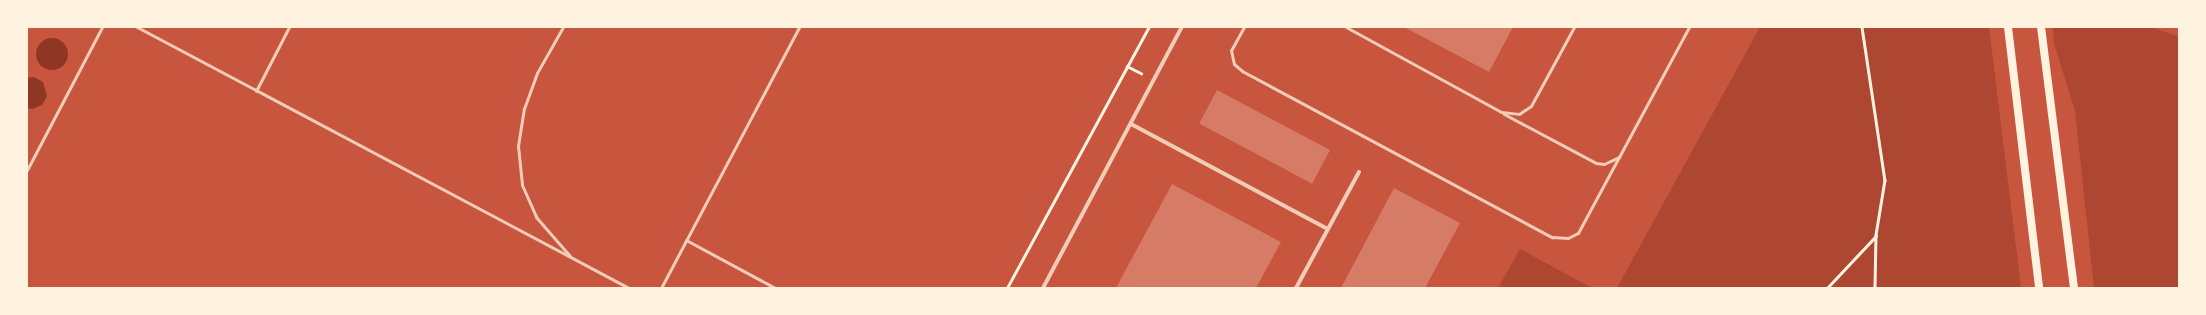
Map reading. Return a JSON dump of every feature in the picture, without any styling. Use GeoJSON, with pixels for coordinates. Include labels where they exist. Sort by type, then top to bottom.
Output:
{"type":"FeatureCollection","features":[{"type":"Feature","properties":{"kind":"main road"},"geometry":{"type":"LineString","coordinates":[[2008,27],[2039,288]]}},
{"type":"Feature","properties":{"kind":"main road"},"geometry":{"type":"LineString","coordinates":[[2041,27],[2074,288]]}},
{"type":"Feature","properties":{"kind":"street"},"geometry":{"type":"LineString","coordinates":[[1043,288],[1182,27]]}},
{"type":"Feature","properties":{"kind":"street"},"geometry":{"type":"LineString","coordinates":[[1131,124],[1328,229]]}},
{"type":"Feature","properties":{"kind":"street"},"geometry":{"type":"LineString","coordinates":[[1296,288],[1359,172]]}},
{"type":"Feature","properties":{"kind":"lane"},"geometry":{"type":"LineString","coordinates":[[27,170],[102,27]]}},
{"type":"Feature","properties":{"kind":"lane"},"geometry":{"type":"LineString","coordinates":[[137,27],[630,288]]}},
{"type":"Feature","properties":{"kind":"lane"},"geometry":{"type":"LineString","coordinates":[[256,91],[289,27]]}},
{"type":"Feature","properties":{"kind":"lane"},"geometry":{"type":"LineString","coordinates":[[563,27],[537,72],[524,108],[518,146],[522,186],[536,217],[571,257]]}},
{"type":"Feature","properties":{"kind":"lane"},"geometry":{"type":"LineString","coordinates":[[661,288],[799,27]]}},
{"type":"Feature","properties":{"kind":"lane"},"geometry":{"type":"LineString","coordinates":[[1244,27],[1231,50],[1234,64],[1242,71],[1552,237],[1568,238],[1578,233],[1689,27]]}},
{"type":"Feature","properties":{"kind":"lane"},"geometry":{"type":"LineString","coordinates":[[1346,27],[1596,163],[1604,164],[1619,157]]}},
{"type":"Feature","properties":{"kind":"lane"},"geometry":{"type":"LineString","coordinates":[[1501,112],[1519,114],[1531,106],[1574,27]]}},
{"type":"Feature","properties":{"kind":"lane"},"geometry":{"type":"LineString","coordinates":[[686,240],[775,288]]}},
{"type":"Feature","properties":{"kind":"path"},"geometry":{"type":"LineString","coordinates":[[1006,288],[1149,27]]}},
{"type":"Feature","properties":{"kind":"path"},"geometry":{"type":"LineString","coordinates":[[1862,27],[1885,180],[1876,235],[1875,288]]}},
{"type":"Feature","properties":{"kind":"path"},"geometry":{"type":"LineString","coordinates":[[1828,288],[1876,235]]}},
{"type":"Feature","properties":{"kind":"shaded area"},"geometry":{"type":"Polygon","coordinates":[[[1760,27],[1989,27],[2021,288],[1617,288],[1760,27]]]}},
{"type":"Feature","properties":{"kind":"shaded area"},"geometry":{"type":"Polygon","coordinates":[[[2053,27],[2152,27],[2179,37],[2179,288],[2094,288],[2075,111],[2054,43],[2053,27]]]}},
{"type":"Feature","properties":{"kind":"shaded area"},"geometry":{"type":"Polygon","coordinates":[[[49,38],[55,38],[65,45],[68,54],[67,60],[61,67],[55,70],[49,70],[39,63],[36,57],[36,51],[43,41],[49,38]]]}},
{"type":"Feature","properties":{"kind":"shaded area"},"geometry":{"type":"Polygon","coordinates":[[[34,77],[43,82],[47,96],[42,105],[32,109],[27,108],[27,78],[34,77]]]}},
{"type":"Feature","properties":{"kind":"shaded area"},"geometry":{"type":"Polygon","coordinates":[[[1520,249],[1592,288],[1498,288],[1520,249]]]}},
{"type":"Feature","properties":{"kind":"building"},"geometry":{"type":"Polygon","coordinates":[[[1404,27],[1513,27],[1489,72],[1404,27]]]}},
{"type":"Feature","properties":{"kind":"building"},"geometry":{"type":"Polygon","coordinates":[[[1217,90],[1330,150],[1312,184],[1199,124],[1217,90]]]}},
{"type":"Feature","properties":{"kind":"building"},"geometry":{"type":"Polygon","coordinates":[[[1172,184],[1281,242],[1256,288],[1116,288],[1172,184]]]}},
{"type":"Feature","properties":{"kind":"building"},"geometry":{"type":"Polygon","coordinates":[[[1394,188],[1460,223],[1425,288],[1341,288],[1394,188]]]}}]}
